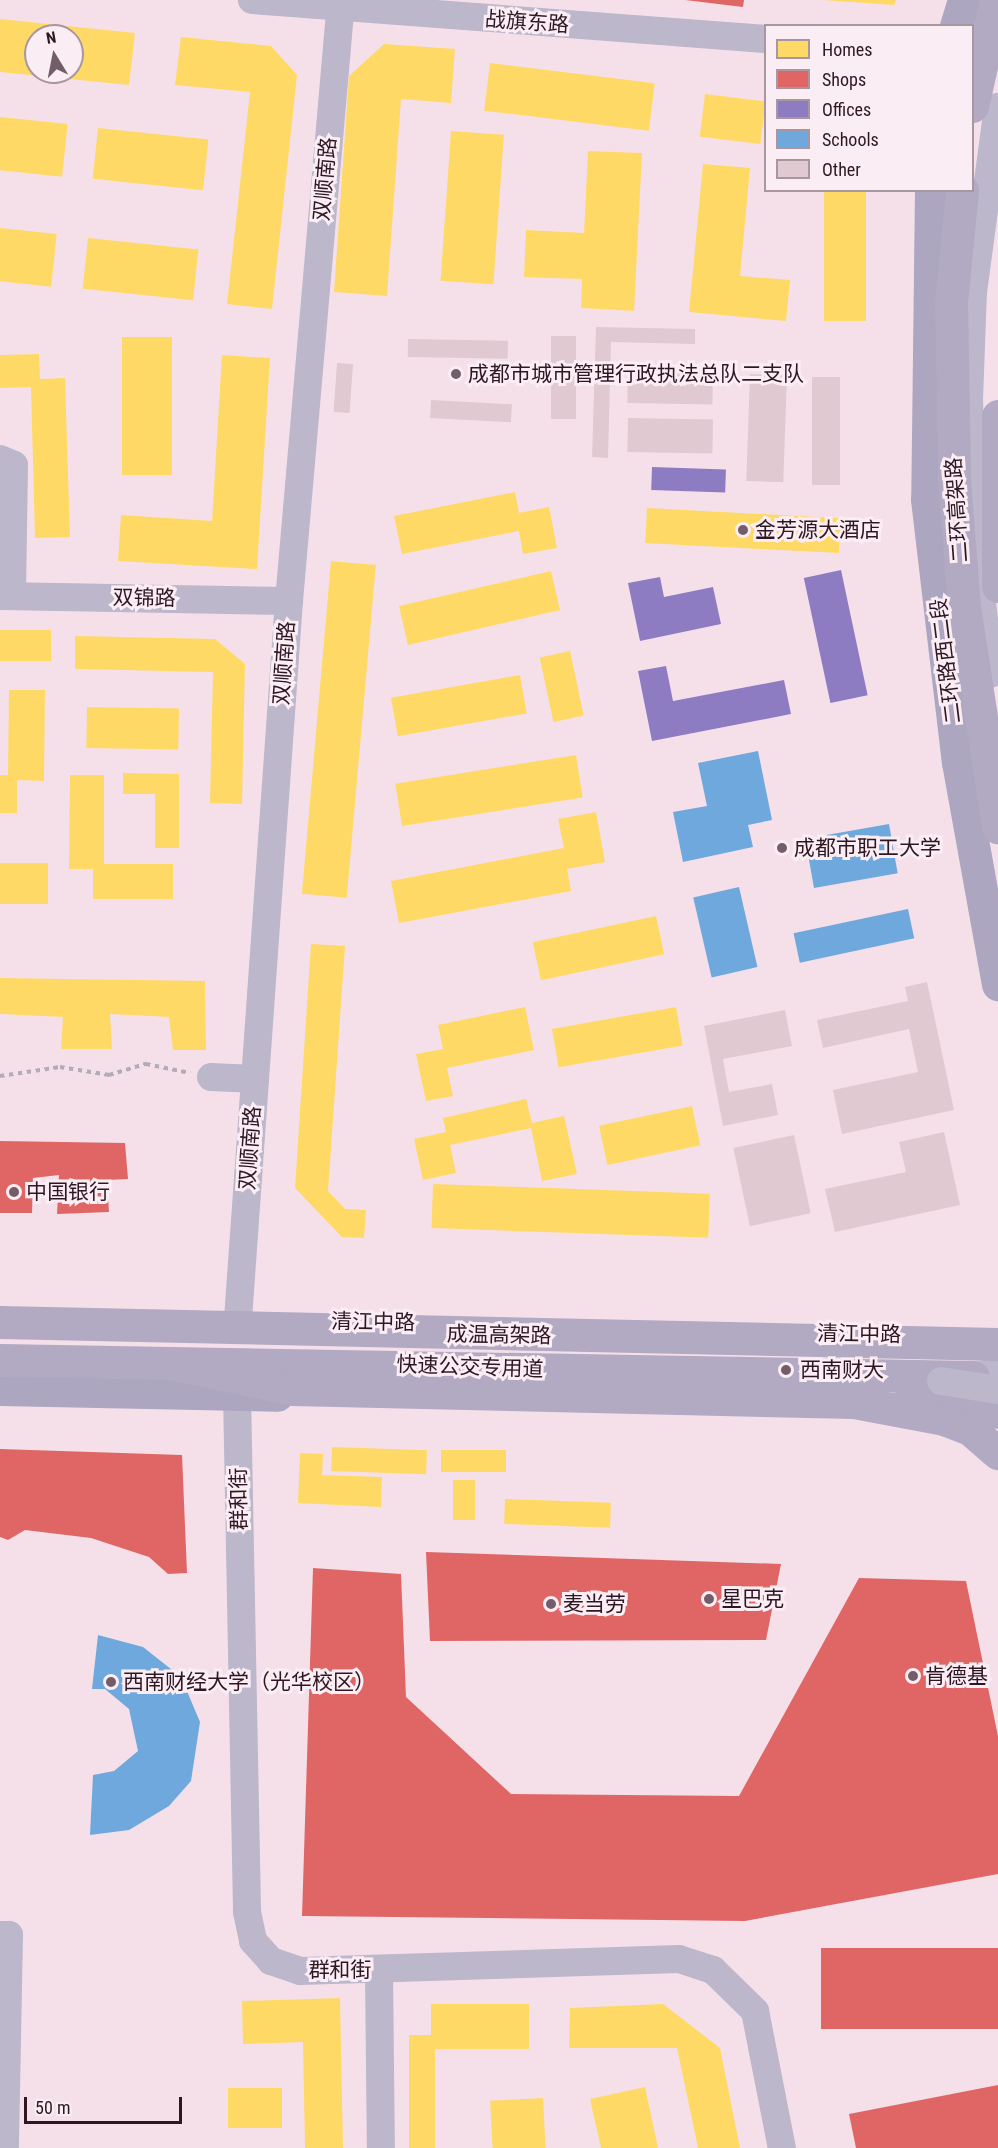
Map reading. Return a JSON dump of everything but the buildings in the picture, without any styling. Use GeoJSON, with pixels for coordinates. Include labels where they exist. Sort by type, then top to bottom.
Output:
{"type":"FeatureCollection","features":[{"type":"Feature","properties":{"kind":"highway"},"geometry":{"type":"LineString","coordinates":[[974,97],[996,0]]}},
{"type":"Feature","properties":{"kind":"highway","name":"二环高架路"},"geometry":{"type":"LineString","coordinates":[[962,192],[951,303],[954,480],[964,608],[998,827]]}},
{"type":"Feature","properties":{"kind":"highway","name":"二环高架路"},"geometry":{"type":"LineString","coordinates":[[998,416],[998,586]]}},
{"type":"Feature","properties":{"kind":"highway","name":"成温高架路"},"geometry":{"type":"LineString","coordinates":[[0,1322],[998,1344]]}},
{"type":"Feature","properties":{"kind":"highway","name":"成温高架路"},"geometry":{"type":"LineString","coordinates":[[0,1360],[998,1378]]}},
{"type":"Feature","properties":{"kind":"highway"},"geometry":{"type":"LineString","coordinates":[[170,1363],[292,1389],[942,1403],[998,1413]]}},
{"type":"Feature","properties":{"kind":"highway"},"geometry":{"type":"LineString","coordinates":[[854,1402],[944,1419],[969,1429],[998,1453]]}},
{"type":"Feature","properties":{"kind":"main road"},"geometry":{"type":"LineString","coordinates":[[957,24],[964,0]]}},
{"type":"Feature","properties":{"kind":"main road","name":"二环路西二段"},"geometry":{"type":"LineString","coordinates":[[931,192],[927,499],[958,762],[998,984]]}},
{"type":"Feature","properties":{"kind":"main road","name":"清江中路"},"geometry":{"type":"LineString","coordinates":[[0,1312],[998,1337]]}},
{"type":"Feature","properties":{"kind":"main road"},"geometry":{"type":"LineString","coordinates":[[0,1389],[998,1413]]}},
{"type":"Feature","properties":{"kind":"street","name":"战旗东路"},"geometry":{"type":"LineString","coordinates":[[252,0],[340,4],[764,39]]}},
{"type":"Feature","properties":{"kind":"street","name":"双顺南路"},"geometry":{"type":"LineString","coordinates":[[238,1319],[289,601],[340,4]]}},
{"type":"Feature","properties":{"kind":"street"},"geometry":{"type":"LineString","coordinates":[[974,56],[998,59]]}},
{"type":"Feature","properties":{"kind":"street"},"geometry":{"type":"LineString","coordinates":[[998,107],[973,291],[969,400],[972,512],[998,730]]}},
{"type":"Feature","properties":{"kind":"street"},"geometry":{"type":"LineString","coordinates":[[0,459],[14,465],[6,596]]}},
{"type":"Feature","properties":{"kind":"street","name":"双锦路"},"geometry":{"type":"LineString","coordinates":[[6,596],[289,601]]}},
{"type":"Feature","properties":{"kind":"street"},"geometry":{"type":"LineString","coordinates":[[211,1077],[255,1079]]}},
{"type":"Feature","properties":{"kind":"street","name":"快速公交专用道"},"geometry":{"type":"LineString","coordinates":[[0,1352],[941,1381],[998,1390]]}},
{"type":"Feature","properties":{"kind":"street","name":"快速公交专用道"},"geometry":{"type":"LineString","coordinates":[[941,1381],[998,1372]]}},
{"type":"Feature","properties":{"kind":"street","name":"群和街"},"geometry":{"type":"LineString","coordinates":[[237,1394],[247,1912],[253,1941],[271,1961],[300,1971],[679,1959],[712,1970],[754,2011],[782,2148]]}},
{"type":"Feature","properties":{"kind":"street"},"geometry":{"type":"LineString","coordinates":[[0,1935],[9,1935],[5,2148]]}},
{"type":"Feature","properties":{"kind":"street"},"geometry":{"type":"LineString","coordinates":[[379,1970],[381,2148]]}},
{"type":"Feature","properties":{"kind":"path"},"geometry":{"type":"LineString","coordinates":[[0,1076],[60,1066],[109,1075],[146,1064],[211,1077]]}},
{"type":"Feature","properties":{"kind":"place","name":"成都市城市管理行政执法总队二支队"},"geometry":{"type":"Point","coordinates":[456,374]}},
{"type":"Feature","properties":{"kind":"place","name":"金芳源大酒店"},"geometry":{"type":"Point","coordinates":[743,530]}},
{"type":"Feature","properties":{"kind":"place","name":"成都市职工大学"},"geometry":{"type":"Point","coordinates":[782,848]}},
{"type":"Feature","properties":{"kind":"place","name":"中国银行"},"geometry":{"type":"Point","coordinates":[14,1192]}},
{"type":"Feature","properties":{"kind":"place","name":"西南财大"},"geometry":{"type":"Point","coordinates":[786,1370]}},
{"type":"Feature","properties":{"kind":"place","name":"星巴克"},"geometry":{"type":"Point","coordinates":[709,1599]}},
{"type":"Feature","properties":{"kind":"place","name":"麦当劳"},"geometry":{"type":"Point","coordinates":[551,1604]}},
{"type":"Feature","properties":{"kind":"place","name":"肯德基"},"geometry":{"type":"Point","coordinates":[913,1676]}},
{"type":"Feature","properties":{"kind":"place","name":"西南财经大学（光华校区）"},"geometry":{"type":"Point","coordinates":[111,1682]}}]}
